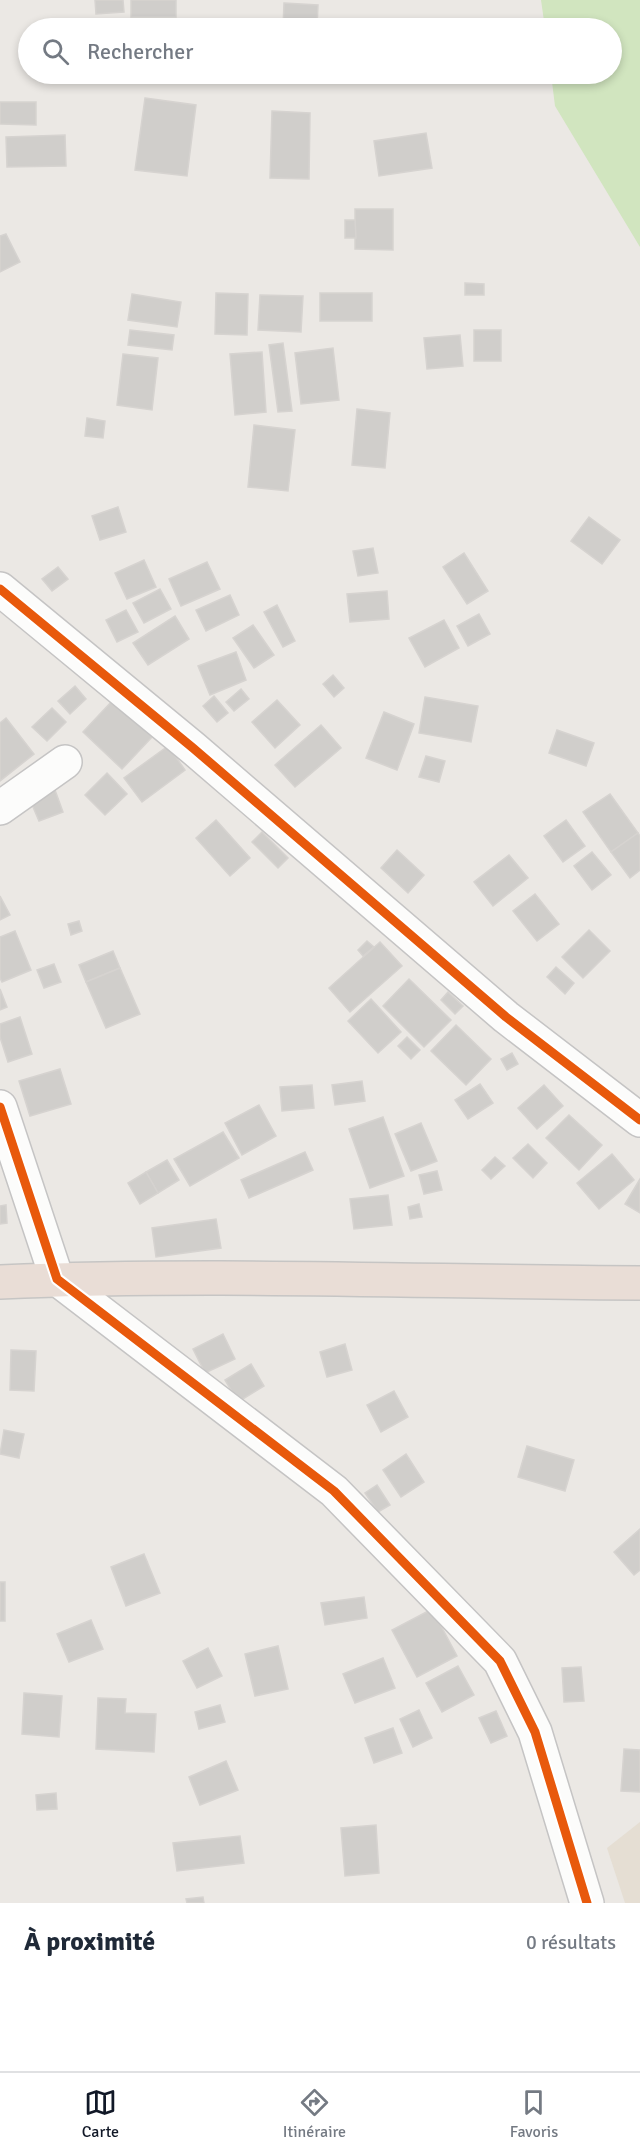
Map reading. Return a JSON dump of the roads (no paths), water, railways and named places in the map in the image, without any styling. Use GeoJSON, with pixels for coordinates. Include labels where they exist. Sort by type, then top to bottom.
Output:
{"type":"FeatureCollection","features":[{"type":"Feature","properties":{"kind":"highway"},"geometry":{"type":"LineString","coordinates":[[0,1282],[57,1279],[337,1279],[640,1283]]}},
{"type":"Feature","properties":{"kind":"street"},"geometry":{"type":"LineString","coordinates":[[0,589],[193,748],[506,1017],[640,1120]]}},
{"type":"Feature","properties":{"kind":"street"},"geometry":{"type":"LineString","coordinates":[[0,808],[65,762]]}},
{"type":"Feature","properties":{"kind":"street"},"geometry":{"type":"LineString","coordinates":[[0,1107],[57,1279],[334,1491],[500,1661],[535,1732],[587,1903]]}}]}
